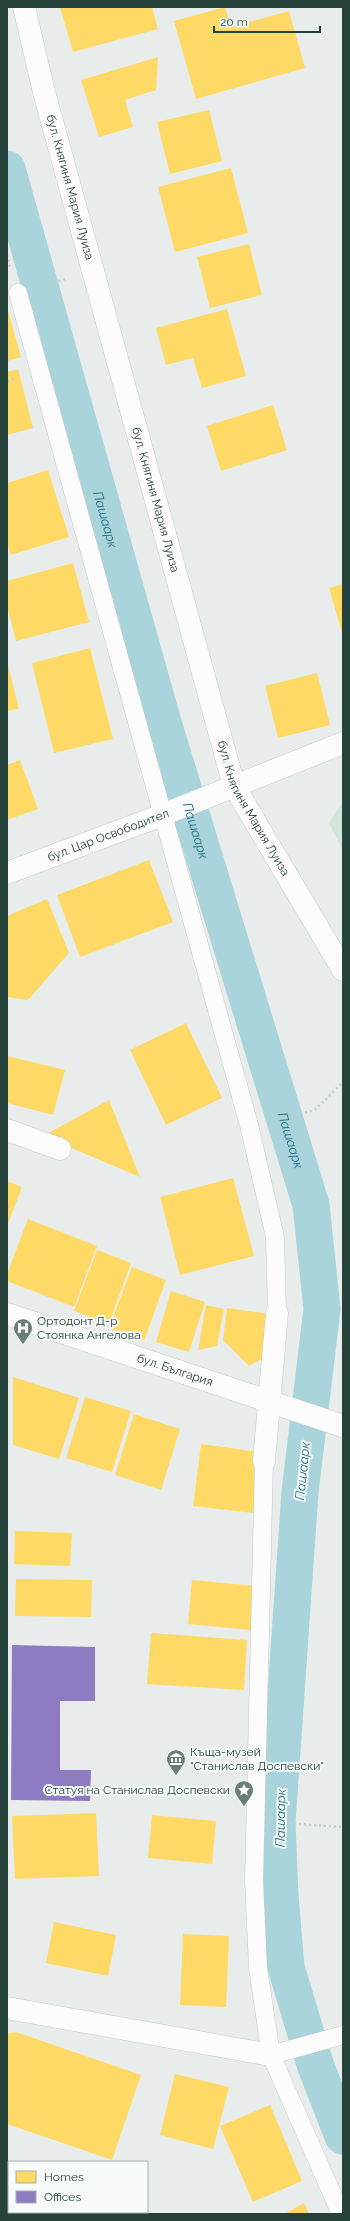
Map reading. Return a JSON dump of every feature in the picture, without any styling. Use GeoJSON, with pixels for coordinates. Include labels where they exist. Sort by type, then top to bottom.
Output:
{"type":"FeatureCollection","features":[{"type":"Feature","properties":{"kind":"street","name":"бул. Княгиня Мария Луиза"},"geometry":{"type":"LineString","coordinates":[[24,7],[44,92],[234,786],[343,970]]}},
{"type":"Feature","properties":{"kind":"street","name":"бул. Цар Освободител"},"geometry":{"type":"LineString","coordinates":[[7,873],[162,815],[343,742]]}},
{"type":"Feature","properties":{"kind":"street"},"geometry":{"type":"LineString","coordinates":[[7,1130],[60,1149]]}},
{"type":"Feature","properties":{"kind":"street"},"geometry":{"type":"LineString","coordinates":[[264,1460],[279,1405],[277,1313]]}},
{"type":"Feature","properties":{"kind":"street","name":"бул. България"},"geometry":{"type":"LineString","coordinates":[[7,1314],[343,1426]]}},
{"type":"Feature","properties":{"kind":"street"},"geometry":{"type":"LineString","coordinates":[[7,2008],[280,2053]]}},
{"type":"Feature","properties":{"kind":"lane"},"geometry":{"type":"LineString","coordinates":[[18,293],[249,1125],[275,1237],[277,1313]]}},
{"type":"Feature","properties":{"kind":"lane"},"geometry":{"type":"LineString","coordinates":[[264,1460],[254,1881],[258,1968],[280,2053],[341,2214]]}},
{"type":"Feature","properties":{"kind":"lane"},"geometry":{"type":"LineString","coordinates":[[280,2053],[342,2035]]}},
{"type":"Feature","properties":{"kind":"path"},"geometry":{"type":"LineString","coordinates":[[36,287],[65,279]]}},
{"type":"Feature","properties":{"kind":"path"},"geometry":{"type":"LineString","coordinates":[[270,1122],[315,1110],[343,1082]]}},
{"type":"Feature","properties":{"kind":"path"},"geometry":{"type":"LineString","coordinates":[[277,1823],[343,1827]]}},
{"type":"Feature","properties":{"kind":"green space"},"geometry":{"type":"Polygon","coordinates":[[[343,801],[343,851],[329,823],[343,801]]]}},
{"type":"Feature","properties":{"kind":"building: Homes"},"geometry":{"type":"Polygon","coordinates":[[[60,7],[152,7],[158,29],[73,52],[60,7]]]}},
{"type":"Feature","properties":{"kind":"building: Homes"},"geometry":{"type":"Polygon","coordinates":[[[225,7],[231,27],[289,11],[305,68],[196,99],[174,21],[225,7]]]}},
{"type":"Feature","properties":{"kind":"building: Homes"},"geometry":{"type":"Polygon","coordinates":[[[158,57],[156,90],[125,100],[133,127],[99,137],[81,80],[158,57]]]}},
{"type":"Feature","properties":{"kind":"building: Homes"},"geometry":{"type":"Polygon","coordinates":[[[209,110],[222,161],[170,174],[157,122],[209,110]]]}},
{"type":"Feature","properties":{"kind":"building: Homes"},"geometry":{"type":"Polygon","coordinates":[[[231,168],[248,233],[175,252],[158,187],[231,168]]]}},
{"type":"Feature","properties":{"kind":"building: Homes"},"geometry":{"type":"Polygon","coordinates":[[[249,244],[262,295],[210,308],[197,257],[249,244]]]}},
{"type":"Feature","properties":{"kind":"building: Homes"},"geometry":{"type":"Polygon","coordinates":[[[7,307],[21,357],[7,361],[7,307]]]}},
{"type":"Feature","properties":{"kind":"building: Homes"},"geometry":{"type":"Polygon","coordinates":[[[227,309],[246,376],[202,388],[193,358],[166,365],[156,328],[227,309]]]}},
{"type":"Feature","properties":{"kind":"building: Homes"},"geometry":{"type":"Polygon","coordinates":[[[18,369],[33,428],[7,435],[7,372],[18,369]]]}},
{"type":"Feature","properties":{"kind":"building: Homes"},"geometry":{"type":"Polygon","coordinates":[[[273,405],[287,450],[221,471],[207,426],[273,405]]]}},
{"type":"Feature","properties":{"kind":"building: Homes"},"geometry":{"type":"Polygon","coordinates":[[[48,470],[69,537],[11,555],[7,543],[7,483],[48,470]]]}},
{"type":"Feature","properties":{"kind":"building: Homes"},"geometry":{"type":"Polygon","coordinates":[[[73,563],[89,622],[16,641],[7,606],[7,581],[73,563]]]}},
{"type":"Feature","properties":{"kind":"building: Homes"},"geometry":{"type":"Polygon","coordinates":[[[343,584],[343,636],[329,588],[343,584]]]}},
{"type":"Feature","properties":{"kind":"building: Homes"},"geometry":{"type":"Polygon","coordinates":[[[90,648],[113,739],[54,753],[32,663],[90,648]]]}},
{"type":"Feature","properties":{"kind":"building: Homes"},"geometry":{"type":"Polygon","coordinates":[[[7,661],[19,709],[7,711],[7,661]]]}},
{"type":"Feature","properties":{"kind":"building: Homes"},"geometry":{"type":"Polygon","coordinates":[[[317,673],[330,725],[278,738],[265,686],[317,673]]]}},
{"type":"Feature","properties":{"kind":"building: Homes"},"geometry":{"type":"Polygon","coordinates":[[[20,760],[38,809],[7,820],[7,765],[20,760]]]}},
{"type":"Feature","properties":{"kind":"building: Homes"},"geometry":{"type":"Polygon","coordinates":[[[149,860],[173,922],[80,957],[57,895],[149,860]]]}},
{"type":"Feature","properties":{"kind":"building: Homes"},"geometry":{"type":"Polygon","coordinates":[[[47,899],[69,953],[28,1000],[7,997],[7,916],[47,899]]]}},
{"type":"Feature","properties":{"kind":"building: Homes"},"geometry":{"type":"Polygon","coordinates":[[[186,1023],[222,1098],[166,1125],[130,1050],[186,1023]]]}},
{"type":"Feature","properties":{"kind":"building: Homes"},"geometry":{"type":"Polygon","coordinates":[[[7,1056],[65,1070],[53,1115],[7,1103],[7,1056]]]}},
{"type":"Feature","properties":{"kind":"building: Homes"},"geometry":{"type":"Polygon","coordinates":[[[109,1100],[140,1177],[43,1136],[109,1100]]]}},
{"type":"Feature","properties":{"kind":"building: Homes"},"geometry":{"type":"Polygon","coordinates":[[[233,1178],[254,1256],[180,1275],[160,1197],[233,1178]]]}},
{"type":"Feature","properties":{"kind":"building: Homes"},"geometry":{"type":"Polygon","coordinates":[[[7,1181],[22,1187],[7,1226],[7,1181]]]}},
{"type":"Feature","properties":{"kind":"building: Homes"},"geometry":{"type":"Polygon","coordinates":[[[28,1219],[97,1246],[74,1307],[7,1281],[7,1274],[28,1219]]]}},
{"type":"Feature","properties":{"kind":"building: Homes"},"geometry":{"type":"Polygon","coordinates":[[[97,1250],[131,1263],[109,1324],[74,1311],[97,1250]]]}},
{"type":"Feature","properties":{"kind":"building: Homes"},"geometry":{"type":"Polygon","coordinates":[[[132,1267],[166,1280],[144,1341],[109,1328],[132,1267]]]}},
{"type":"Feature","properties":{"kind":"building: Homes"},"geometry":{"type":"Polygon","coordinates":[[[171,1291],[205,1302],[189,1352],[156,1342],[171,1291]]]}},
{"type":"Feature","properties":{"kind":"building: Homes"},"geometry":{"type":"Polygon","coordinates":[[[206,1305],[224,1309],[217,1346],[198,1350],[206,1305]]]}},
{"type":"Feature","properties":{"kind":"building: Homes"},"geometry":{"type":"Polygon","coordinates":[[[227,1308],[270,1314],[264,1358],[249,1366],[223,1340],[227,1308]]]}},
{"type":"Feature","properties":{"kind":"building: Homes"},"geometry":{"type":"Polygon","coordinates":[[[13,1377],[79,1398],[59,1459],[13,1445],[13,1377]]]}},
{"type":"Feature","properties":{"kind":"building: Homes"},"geometry":{"type":"Polygon","coordinates":[[[85,1397],[131,1411],[112,1472],[66,1458],[85,1397]]]}},
{"type":"Feature","properties":{"kind":"building: Homes"},"geometry":{"type":"Polygon","coordinates":[[[134,1414],[180,1429],[161,1490],[115,1475],[134,1414]]]}},
{"type":"Feature","properties":{"kind":"building: Homes"},"geometry":{"type":"Polygon","coordinates":[[[201,1444],[260,1452],[253,1513],[193,1506],[201,1444]]]}},
{"type":"Feature","properties":{"kind":"building: Homes"},"geometry":{"type":"Polygon","coordinates":[[[15,1531],[72,1533],[70,1566],[14,1564],[15,1531]]]}},
{"type":"Feature","properties":{"kind":"building: Homes"},"geometry":{"type":"Polygon","coordinates":[[[16,1579],[92,1580],[91,1617],[15,1616],[16,1579]]]}},
{"type":"Feature","properties":{"kind":"building: Homes"},"geometry":{"type":"Polygon","coordinates":[[[192,1580],[256,1586],[251,1630],[188,1624],[192,1580]]]}},
{"type":"Feature","properties":{"kind":"building: Homes"},"geometry":{"type":"Polygon","coordinates":[[[151,1633],[247,1640],[244,1690],[147,1684],[151,1633]]]}},
{"type":"Feature","properties":{"kind":"building: Homes"},"geometry":{"type":"Polygon","coordinates":[[[96,1813],[99,1876],[15,1879],[12,1816],[96,1813]]]}},
{"type":"Feature","properties":{"kind":"building: Homes"},"geometry":{"type":"Polygon","coordinates":[[[152,1815],[216,1821],[212,1864],[148,1858],[152,1815]]]}},
{"type":"Feature","properties":{"kind":"building: Homes"},"geometry":{"type":"Polygon","coordinates":[[[54,1922],[116,1935],[108,1976],[46,1963],[54,1922]]]}},
{"type":"Feature","properties":{"kind":"building: Homes"},"geometry":{"type":"Polygon","coordinates":[[[183,1934],[229,1936],[226,2007],[180,2005],[183,1934]]]}},
{"type":"Feature","properties":{"kind":"building: Homes"},"geometry":{"type":"Polygon","coordinates":[[[16,2032],[141,2075],[112,2160],[7,2124],[7,2034],[16,2032]]]}},
{"type":"Feature","properties":{"kind":"building: Homes"},"geometry":{"type":"Polygon","coordinates":[[[175,2074],[229,2087],[213,2149],[160,2135],[175,2074]]]}},
{"type":"Feature","properties":{"kind":"building: Homes"},"geometry":{"type":"Polygon","coordinates":[[[270,2105],[302,2181],[253,2202],[220,2126],[270,2105]]]}},
{"type":"Feature","properties":{"kind":"building: Homes"},"geometry":{"type":"Polygon","coordinates":[[[304,2203],[309,2214],[284,2214],[304,2203]]]}},
{"type":"Feature","properties":{"kind":"building: Offices"},"geometry":{"type":"Polygon","coordinates":[[[12,1645],[95,1647],[95,1701],[60,1701],[60,1770],[91,1770],[90,1801],[11,1800],[12,1645]]]}},
{"type":"Feature","properties":{"kind":"waterway","name":"Пашаарк"},"geometry":{"type":"LineString","coordinates":[[7,169],[164,726],[311,1205],[322,1309],[300,1492],[277,1823],[280,1896],[286,1967],[315,2064],[343,2136]]}},
{"type":"Feature","properties":{"kind":"place","name":"Ортодонт Д-р Стоянка Ангелова"},"geometry":{"type":"Point","coordinates":[23,1345]}},
{"type":"Feature","properties":{"kind":"place","name":"Къща-музей \"Станислав Доспевски\""},"geometry":{"type":"Point","coordinates":[176,1776]}},
{"type":"Feature","properties":{"kind":"place","name":"Статуя на Станислав Доспевски"},"geometry":{"type":"Point","coordinates":[244,1807]}}]}
